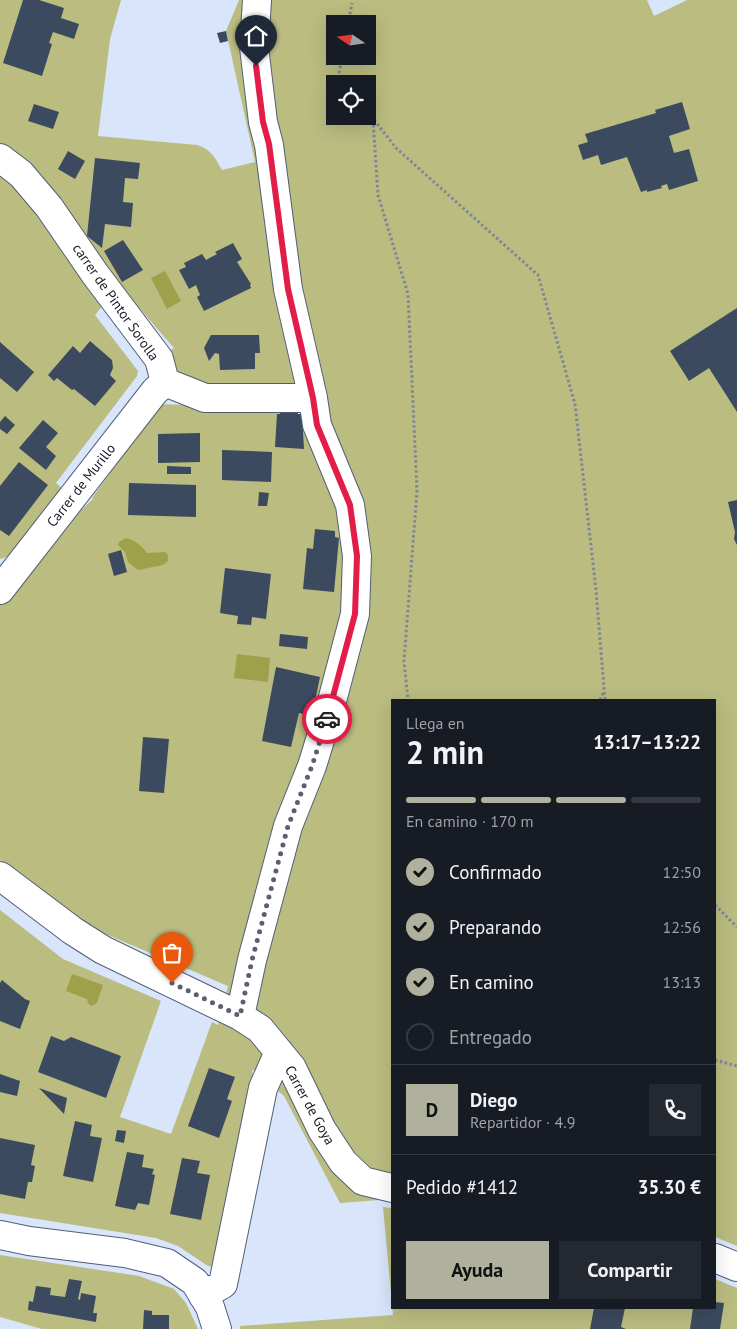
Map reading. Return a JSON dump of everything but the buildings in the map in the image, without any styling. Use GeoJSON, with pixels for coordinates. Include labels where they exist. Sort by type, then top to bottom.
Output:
{"type":"FeatureCollection","features":[{"type":"Feature","properties":{"kind":"street"},"geometry":{"type":"LineString","coordinates":[[240,1016],[252,960],[288,826],[312,766],[332,701],[355,614],[357,556],[350,505],[317,425],[313,398],[288,289],[269,144],[263,122],[254,47],[257,0]]}},
{"type":"Feature","properties":{"kind":"street","name":"carrer de Pintor Sorolla"},"geometry":{"type":"LineString","coordinates":[[0,158],[21,174],[49,206],[95,274],[159,359],[165,382]]}},
{"type":"Feature","properties":{"kind":"street"},"geometry":{"type":"LineString","coordinates":[[165,382],[205,398],[313,398]]}},
{"type":"Feature","properties":{"kind":"street","name":"Carrer de Murillo"},"geometry":{"type":"LineString","coordinates":[[4,577],[155,391],[165,382]]}},
{"type":"Feature","properties":{"kind":"street","name":"Carrer de Goya"},"geometry":{"type":"LineString","coordinates":[[0,876],[73,931],[102,950],[240,1016],[260,1030],[292,1068],[322,1130],[343,1162],[363,1181],[391,1188]]}},
{"type":"Feature","properties":{"kind":"street"},"geometry":{"type":"LineString","coordinates":[[203,1296],[223,1284],[263,1088],[278,1052]]}},
{"type":"Feature","properties":{"kind":"street"},"geometry":{"type":"LineString","coordinates":[[0,1235],[29,1242],[125,1253],[167,1263],[195,1282],[210,1307],[217,1329]]}},
{"type":"Feature","properties":{"kind":"street"},"geometry":{"type":"LineString","coordinates":[[716,1258],[737,1268]]}},
{"type":"Feature","properties":{"kind":"path"},"geometry":{"type":"LineString","coordinates":[[350,15],[352,3]]}},
{"type":"Feature","properties":{"kind":"path"},"geometry":{"type":"LineString","coordinates":[[376,122],[396,148],[538,275],[575,404],[596,590],[605,699]]}},
{"type":"Feature","properties":{"kind":"path"},"geometry":{"type":"LineString","coordinates":[[374,125],[378,195],[408,294],[418,491],[404,661],[408,699]]}},
{"type":"Feature","properties":{"kind":"path"},"geometry":{"type":"LineString","coordinates":[[600,699],[604,690]]}},
{"type":"Feature","properties":{"kind":"path"},"geometry":{"type":"LineString","coordinates":[[716,906],[737,927]]}},
{"type":"Feature","properties":{"kind":"path"},"geometry":{"type":"LineString","coordinates":[[716,1060],[737,1066]]}},
{"type":"Feature","properties":{"kind":"green space"},"geometry":{"type":"Polygon","coordinates":[[[0,0],[121,0],[110,39],[98,136],[197,145],[215,158],[222,170],[255,162],[226,31],[239,0],[647,0],[654,16],[687,0],[737,0],[737,1246],[716,1237],[716,699],[391,699],[391,1199],[340,1203],[284,1096],[252,1069],[253,1079],[213,1267],[208,1266],[178,1246],[156,1238],[0,1213],[0,910],[63,959],[161,1001],[120,1117],[171,1134],[212,1022],[218,1025],[228,986],[82,924],[0,860],[0,604],[73,507],[82,509],[93,499],[110,473],[101,471],[151,404],[279,407],[279,414],[280,411],[302,414],[292,383],[289,388],[194,388],[163,355],[174,348],[0,148],[0,0]]]}},
{"type":"Feature","properties":{"kind":"green space"},"geometry":{"type":"Polygon","coordinates":[[[0,174],[35,203],[104,304],[95,315],[138,371],[137,376],[56,483],[65,491],[14,555],[0,559],[0,174]]]}},
{"type":"Feature","properties":{"kind":"green space"},"geometry":{"type":"Polygon","coordinates":[[[383,1207],[391,1208],[391,1293],[383,1207]]]}},
{"type":"Feature","properties":{"kind":"green space"},"geometry":{"type":"Polygon","coordinates":[[[0,1255],[139,1276],[174,1289],[186,1303],[198,1329],[42,1329],[0,1317],[0,1255]]]}},
{"type":"Feature","properties":{"kind":"green space"},"geometry":{"type":"Polygon","coordinates":[[[716,1279],[737,1288],[737,1329],[240,1329],[240,1326],[393,1315],[392,1309],[716,1309],[716,1279]]]}},
{"type":"Feature","properties":{"kind":"shaded area"},"geometry":{"type":"Polygon","coordinates":[[[165,271],[181,301],[167,309],[151,278],[165,271]]]}},
{"type":"Feature","properties":{"kind":"shaded area"},"geometry":{"type":"Polygon","coordinates":[[[126,538],[138,544],[147,553],[165,552],[168,555],[168,561],[163,565],[138,570],[128,562],[125,552],[118,545],[119,542],[126,538]]]}},
{"type":"Feature","properties":{"kind":"shaded area"},"geometry":{"type":"Polygon","coordinates":[[[237,654],[270,658],[268,682],[234,678],[237,654]]]}},
{"type":"Feature","properties":{"kind":"shaded area"},"geometry":{"type":"Polygon","coordinates":[[[72,974],[103,985],[97,1003],[91,1006],[87,999],[66,991],[72,974]]]}},
{"type":"Feature","properties":{"kind":"way so far"},"geometry":{"type":"LineString","coordinates":[[172,983],[240,1016],[252,960],[288,826],[312,766],[327,719]]}},
{"type":"Feature","properties":{"kind":"route"},"geometry":{"type":"LineString","coordinates":[[256,66],[263,122],[269,144],[288,289],[313,398],[317,425],[350,505],[357,556],[355,614],[327,719]]}}]}
